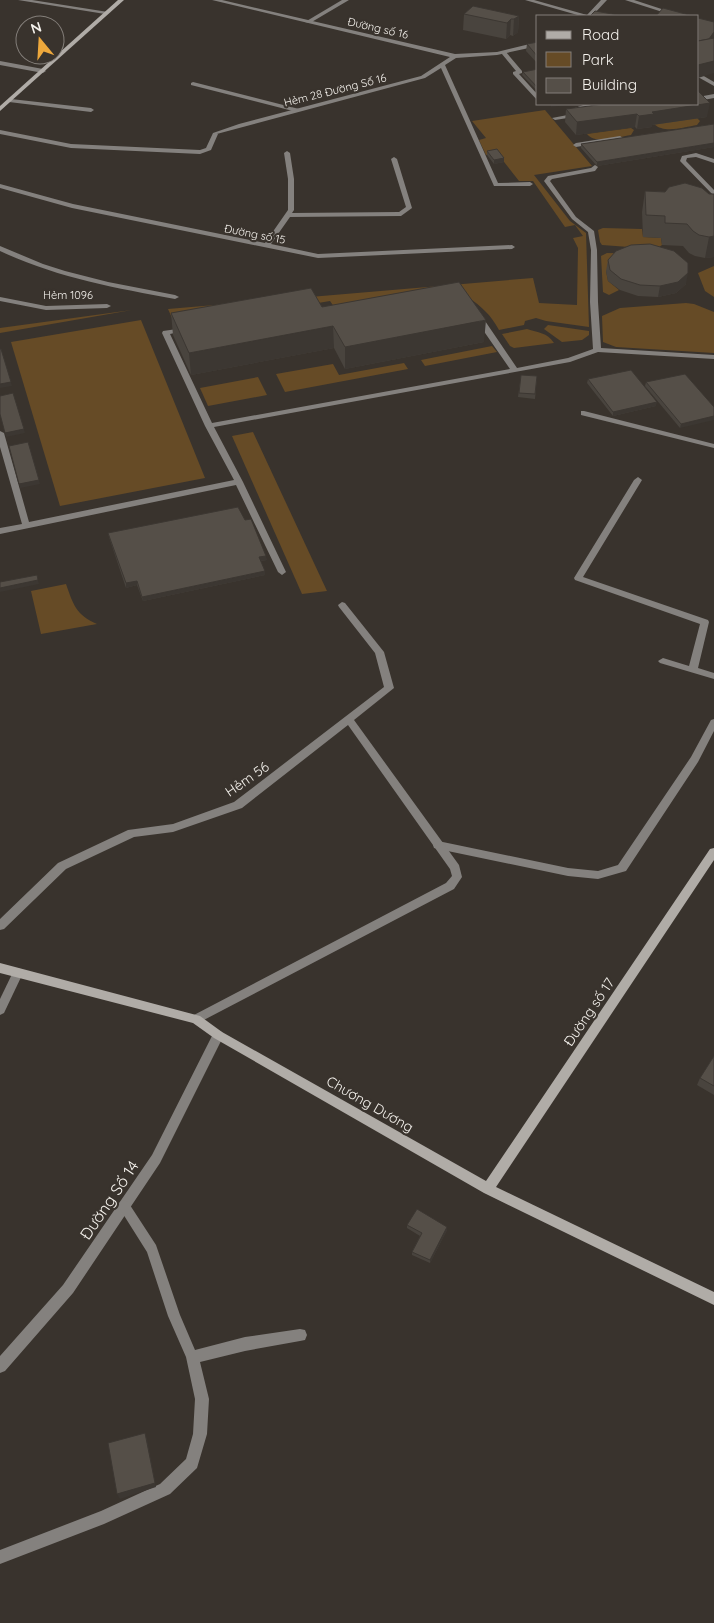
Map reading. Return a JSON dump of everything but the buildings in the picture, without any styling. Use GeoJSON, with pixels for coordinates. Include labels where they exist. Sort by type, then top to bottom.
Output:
{"type":"FeatureCollection","features":[{"type":"Feature","properties":{"kind":"street"},"geometry":{"type":"LineString","coordinates":[[21,0],[106,12]]}},
{"type":"Feature","properties":{"kind":"street"},"geometry":{"type":"LineString","coordinates":[[0,109],[121,0]]}},
{"type":"Feature","properties":{"kind":"street","name":"Đường số 16"},"geometry":{"type":"LineString","coordinates":[[215,0],[455,56],[478,58],[536,45]]}},
{"type":"Feature","properties":{"kind":"street"},"geometry":{"type":"LineString","coordinates":[[308,22],[346,0]]}},
{"type":"Feature","properties":{"kind":"street"},"geometry":{"type":"LineString","coordinates":[[528,0],[584,15]]}},
{"type":"Feature","properties":{"kind":"street"},"geometry":{"type":"LineString","coordinates":[[589,15],[604,0]]}},
{"type":"Feature","properties":{"kind":"street"},"geometry":{"type":"LineString","coordinates":[[628,0],[677,15]]}},
{"type":"Feature","properties":{"kind":"street"},"geometry":{"type":"LineString","coordinates":[[504,53],[520,72],[515,73],[536,97]]}},
{"type":"Feature","properties":{"kind":"street","name":"Hẻm 28 Đường Số 16"},"geometry":{"type":"LineString","coordinates":[[0,132],[71,146],[200,152],[209,149],[216,134],[297,110],[423,77],[455,56]]}},
{"type":"Feature","properties":{"kind":"street"},"geometry":{"type":"LineString","coordinates":[[0,63],[43,71]]}},
{"type":"Feature","properties":{"kind":"street"},"geometry":{"type":"LineString","coordinates":[[442,65],[496,185],[530,184]]}},
{"type":"Feature","properties":{"kind":"street"},"geometry":{"type":"LineString","coordinates":[[700,76],[714,84]]}},
{"type":"Feature","properties":{"kind":"street"},"geometry":{"type":"LineString","coordinates":[[193,84],[297,110]]}},
{"type":"Feature","properties":{"kind":"street"},"geometry":{"type":"LineString","coordinates":[[699,99],[714,96]]}},
{"type":"Feature","properties":{"kind":"street"},"geometry":{"type":"LineString","coordinates":[[10,101],[91,110]]}},
{"type":"Feature","properties":{"kind":"street"},"geometry":{"type":"LineString","coordinates":[[562,110],[586,107],[588,105]]}},
{"type":"Feature","properties":{"kind":"street"},"geometry":{"type":"LineString","coordinates":[[555,118],[594,113]]}},
{"type":"Feature","properties":{"kind":"street"},"geometry":{"type":"LineString","coordinates":[[576,145],[626,138]]}},
{"type":"Feature","properties":{"kind":"street"},"geometry":{"type":"LineString","coordinates":[[267,246],[291,210],[291,180],[287,153]]}},
{"type":"Feature","properties":{"kind":"street"},"geometry":{"type":"LineString","coordinates":[[714,161],[696,155],[684,157],[683,161],[714,194]]}},
{"type":"Feature","properties":{"kind":"street"},"geometry":{"type":"LineString","coordinates":[[288,215],[401,214],[409,208],[394,158]]}},
{"type":"Feature","properties":{"kind":"street"},"geometry":{"type":"LineString","coordinates":[[595,167],[593,170],[550,177],[546,181],[574,218],[591,231],[594,250],[594,302],[597,350]]}},
{"type":"Feature","properties":{"kind":"street","name":"Đường số 15"},"geometry":{"type":"LineString","coordinates":[[0,186],[72,206],[318,256],[512,247]]}},
{"type":"Feature","properties":{"kind":"street"},"geometry":{"type":"LineString","coordinates":[[0,248],[81,278],[117,287],[175,296]]}},
{"type":"Feature","properties":{"kind":"street","name":"Hẻm 1096"},"geometry":{"type":"LineString","coordinates":[[0,299],[46,308],[107,306]]}},
{"type":"Feature","properties":{"kind":"street"},"geometry":{"type":"LineString","coordinates":[[475,312],[514,369]]}},
{"type":"Feature","properties":{"kind":"street"},"geometry":{"type":"LineString","coordinates":[[195,328],[166,333],[282,572]]}},
{"type":"Feature","properties":{"kind":"street"},"geometry":{"type":"LineString","coordinates":[[210,426],[570,360],[597,350],[714,357]]}},
{"type":"Feature","properties":{"kind":"street"},"geometry":{"type":"LineString","coordinates":[[584,413],[714,446]]}},
{"type":"Feature","properties":{"kind":"street"},"geometry":{"type":"LineString","coordinates":[[0,433],[26,525]]}},
{"type":"Feature","properties":{"kind":"street"},"geometry":{"type":"LineString","coordinates":[[638,480],[578,578],[705,622],[693,670]]}},
{"type":"Feature","properties":{"kind":"street"},"geometry":{"type":"LineString","coordinates":[[0,531],[239,482]]}},
{"type":"Feature","properties":{"kind":"street","name":"Hẻm 56"},"geometry":{"type":"LineString","coordinates":[[0,926],[62,866],[132,833],[172,828],[238,805],[390,688],[379,652],[342,605]]}},
{"type":"Feature","properties":{"kind":"street"},"geometry":{"type":"LineString","coordinates":[[663,662],[714,676]]}},
{"type":"Feature","properties":{"kind":"street"},"geometry":{"type":"LineString","coordinates":[[196,1019],[450,886],[457,877],[455,868],[349,720]]}},
{"type":"Feature","properties":{"kind":"street"},"geometry":{"type":"LineString","coordinates":[[438,845],[568,872],[598,875],[622,868],[695,759],[714,722]]}},
{"type":"Feature","properties":{"kind":"street","name":"Đường số 17"},"geometry":{"type":"LineString","coordinates":[[488,1189],[713,856]]}},
{"type":"Feature","properties":{"kind":"street","name":"Chương Dương"},"geometry":{"type":"LineString","coordinates":[[0,968],[196,1019],[218,1035],[488,1189],[714,1299]]}},
{"type":"Feature","properties":{"kind":"street"},"geometry":{"type":"LineString","coordinates":[[0,1010],[18,973]]}},
{"type":"Feature","properties":{"kind":"street","name":"Đường Số 14"},"geometry":{"type":"LineString","coordinates":[[0,1366],[68,1289],[156,1159],[218,1035]]}},
{"type":"Feature","properties":{"kind":"street"},"geometry":{"type":"LineString","coordinates":[[0,1557],[104,1517],[165,1489],[192,1463],[200,1434],[202,1399],[192,1357],[174,1316],[152,1249],[124,1206]]}},
{"type":"Feature","properties":{"kind":"street"},"geometry":{"type":"LineString","coordinates":[[192,1357],[245,1344],[300,1335]]}},
{"type":"Feature","properties":{"kind":"green space"},"geometry":{"type":"Polygon","coordinates":[[[545,110],[592,166],[534,175],[570,221],[586,233],[589,327],[536,318],[525,321],[524,325],[499,330],[486,312],[468,297],[339,314],[330,301],[176,327],[168,309],[533,278],[539,303],[577,305],[578,248],[573,238],[583,236],[575,225],[565,227],[533,181],[519,181],[497,153],[486,155],[479,140],[486,138],[472,121],[545,110]]]}},
{"type":"Feature","properties":{"kind":"green space"},"geometry":{"type":"Polygon","coordinates":[[[697,118],[700,121],[697,125],[681,128],[663,129],[654,124],[697,118]]]}},
{"type":"Feature","properties":{"kind":"green space"},"geometry":{"type":"Polygon","coordinates":[[[631,128],[634,130],[631,135],[601,140],[587,134],[631,128]]]}},
{"type":"Feature","properties":{"kind":"green space"},"geometry":{"type":"Polygon","coordinates":[[[603,228],[642,229],[643,237],[661,238],[662,245],[656,249],[602,245],[598,230],[603,228]]]}},
{"type":"Feature","properties":{"kind":"green space"},"geometry":{"type":"Polygon","coordinates":[[[607,253],[648,254],[606,271],[608,281],[619,290],[609,295],[603,292],[601,256],[607,253]]]}},
{"type":"Feature","properties":{"kind":"green space"},"geometry":{"type":"Polygon","coordinates":[[[714,266],[714,297],[705,291],[698,273],[714,266]]]}},
{"type":"Feature","properties":{"kind":"green space"},"geometry":{"type":"Polygon","coordinates":[[[686,303],[714,312],[714,353],[616,347],[603,342],[602,316],[620,308],[686,303]]]}},
{"type":"Feature","properties":{"kind":"green space"},"geometry":{"type":"Polygon","coordinates":[[[132,310],[0,333],[0,328],[132,310]]]}},
{"type":"Feature","properties":{"kind":"green space"},"geometry":{"type":"Polygon","coordinates":[[[141,320],[205,478],[60,506],[11,342],[141,320]]]}},
{"type":"Feature","properties":{"kind":"green space"},"geometry":{"type":"Polygon","coordinates":[[[548,325],[589,331],[589,335],[582,340],[562,342],[544,329],[548,325]]]}},
{"type":"Feature","properties":{"kind":"green space"},"geometry":{"type":"Polygon","coordinates":[[[527,329],[545,335],[554,343],[514,348],[510,346],[502,334],[527,329]]]}},
{"type":"Feature","properties":{"kind":"green space"},"geometry":{"type":"Polygon","coordinates":[[[492,346],[497,352],[425,366],[421,360],[492,346]]]}},
{"type":"Feature","properties":{"kind":"green space"},"geometry":{"type":"Polygon","coordinates":[[[404,363],[408,369],[285,392],[276,374],[333,364],[339,375],[404,363]]]}},
{"type":"Feature","properties":{"kind":"green space"},"geometry":{"type":"Polygon","coordinates":[[[258,377],[267,395],[208,406],[200,388],[258,377]]]}},
{"type":"Feature","properties":{"kind":"green space"},"geometry":{"type":"Polygon","coordinates":[[[253,432],[327,591],[302,594],[232,436],[253,432]]]}},
{"type":"Feature","properties":{"kind":"green space"},"geometry":{"type":"Polygon","coordinates":[[[66,584],[76,608],[84,617],[97,624],[41,634],[31,591],[66,584]]]}}]}
